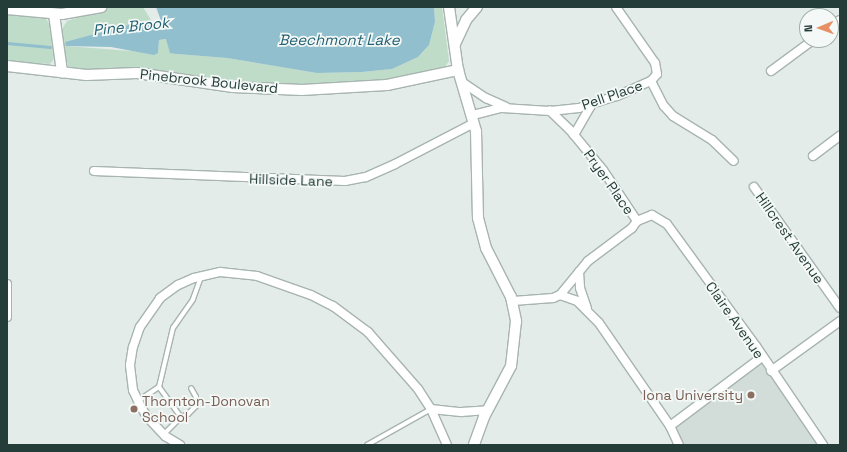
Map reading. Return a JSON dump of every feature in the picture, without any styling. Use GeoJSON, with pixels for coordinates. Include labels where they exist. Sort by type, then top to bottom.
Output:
{"type":"FeatureCollection","features":[{"type":"Feature","properties":{"kind":"street"},"geometry":{"type":"LineString","coordinates":[[7,9],[54,14],[101,7]]}},
{"type":"Feature","properties":{"kind":"street"},"geometry":{"type":"LineString","coordinates":[[449,7],[458,70],[474,119],[478,218],[486,248],[513,301],[516,327],[512,361],[506,380],[488,410],[474,445]]}},
{"type":"Feature","properties":{"kind":"street"},"geometry":{"type":"LineString","coordinates":[[454,46],[466,20],[477,7]]}},
{"type":"Feature","properties":{"kind":"street","name":"Pell Place"},"geometry":{"type":"LineString","coordinates":[[462,82],[486,98],[509,108],[550,111],[591,105],[651,81],[657,74],[655,63],[616,7]]}},
{"type":"Feature","properties":{"kind":"street"},"geometry":{"type":"LineString","coordinates":[[54,14],[62,72]]}},
{"type":"Feature","properties":{"kind":"street"},"geometry":{"type":"LineString","coordinates":[[771,71],[802,48]]}},
{"type":"Feature","properties":{"kind":"street","name":"Pinebrook Boulevard"},"geometry":{"type":"LineString","coordinates":[[7,66],[90,75],[136,73],[233,87],[302,90],[387,85],[458,70]]}},
{"type":"Feature","properties":{"kind":"street"},"geometry":{"type":"LineString","coordinates":[[651,81],[664,106],[673,116],[712,140],[734,161]]}},
{"type":"Feature","properties":{"kind":"street","name":"Pryer Place"},"geometry":{"type":"LineString","coordinates":[[574,134],[591,105]]}},
{"type":"Feature","properties":{"kind":"street","name":"Pell Place"},"geometry":{"type":"LineString","coordinates":[[474,119],[509,108]]}},
{"type":"Feature","properties":{"kind":"street","name":"Pryer Place"},"geometry":{"type":"LineString","coordinates":[[550,111],[574,134],[611,182],[636,221],[632,228],[588,261],[560,295]]}},
{"type":"Feature","properties":{"kind":"street","name":"Hillside Lane"},"geometry":{"type":"LineString","coordinates":[[94,171],[345,181],[366,177],[388,167],[474,119]]}},
{"type":"Feature","properties":{"kind":"street"},"geometry":{"type":"LineString","coordinates":[[813,156],[840,136]]}},
{"type":"Feature","properties":{"kind":"street","name":"Hillcrest Avenue"},"geometry":{"type":"LineString","coordinates":[[754,187],[840,308]]}},
{"type":"Feature","properties":{"kind":"street","name":"Claire Avenue"},"geometry":{"type":"LineString","coordinates":[[636,221],[652,215],[659,217],[667,224],[762,357],[822,445]]}},
{"type":"Feature","properties":{"kind":"street"},"geometry":{"type":"LineString","coordinates":[[180,445],[164,435],[147,418],[138,402],[133,390],[130,365],[133,347],[140,327],[160,298],[178,285],[201,276],[220,272],[257,276],[310,295],[333,306],[368,332],[400,366],[431,409],[447,445]]}},
{"type":"Feature","properties":{"kind":"street"},"geometry":{"type":"LineString","coordinates":[[579,272],[581,293],[590,313],[670,426],[679,445]]}},
{"type":"Feature","properties":{"kind":"street"},"geometry":{"type":"LineString","coordinates":[[7,284],[7,317]]}},
{"type":"Feature","properties":{"kind":"street"},"geometry":{"type":"LineString","coordinates":[[513,301],[553,298],[560,295],[577,301],[590,313]]}},
{"type":"Feature","properties":{"kind":"street"},"geometry":{"type":"LineString","coordinates":[[771,371],[840,321]]}},
{"type":"Feature","properties":{"kind":"street"},"geometry":{"type":"LineString","coordinates":[[670,426],[762,357]]}},
{"type":"Feature","properties":{"kind":"street"},"geometry":{"type":"LineString","coordinates":[[431,409],[461,412],[488,410]]}},
{"type":"Feature","properties":{"kind":"lane"},"geometry":{"type":"LineString","coordinates":[[138,402],[159,387],[173,328],[193,299],[201,276]]}},
{"type":"Feature","properties":{"kind":"lane"},"geometry":{"type":"LineString","coordinates":[[159,387],[181,417]]}},
{"type":"Feature","properties":{"kind":"lane"},"geometry":{"type":"LineString","coordinates":[[164,435],[181,417],[188,414],[196,406],[196,397],[191,388]]}},
{"type":"Feature","properties":{"kind":"lane"},"geometry":{"type":"LineString","coordinates":[[367,445],[431,409]]}},
{"type":"Feature","properties":{"kind":"shaded area","name":"Iona University"},"geometry":{"type":"Polygon","coordinates":[[[760,362],[822,445],[682,445],[676,427],[760,362]]]}},
{"type":"Feature","properties":{"kind":"green space"},"geometry":{"type":"Polygon","coordinates":[[[111,7],[143,7],[157,30],[92,36],[66,42],[66,46],[158,53],[159,40],[167,39],[177,54],[227,58],[317,73],[362,72],[392,69],[418,57],[429,45],[435,22],[434,7],[442,7],[449,61],[445,67],[393,80],[301,88],[72,70],[68,66],[63,46],[62,29],[67,21],[111,7]]]}},
{"type":"Feature","properties":{"kind":"green space"},"geometry":{"type":"Polygon","coordinates":[[[7,14],[46,19],[49,23],[54,59],[50,64],[7,62],[7,14]]]}},
{"type":"Feature","properties":{"kind":"water","name":"Beechmont Lake"},"geometry":{"type":"Polygon","coordinates":[[[156,7],[434,7],[435,22],[429,45],[418,57],[392,69],[362,72],[317,73],[227,58],[170,53],[166,39],[159,40],[158,53],[154,55],[111,47],[66,46],[65,42],[140,22],[151,23],[157,30],[164,29],[156,7]]]}},
{"type":"Feature","properties":{"kind":"waterway","name":"Pine Brook"},"geometry":{"type":"LineString","coordinates":[[7,43],[50,47]]}},
{"type":"Feature","properties":{"kind":"place","name":"Iona University"},"geometry":{"type":"Point","coordinates":[751,395]}},
{"type":"Feature","properties":{"kind":"place","name":"Thornton-Donovan School"},"geometry":{"type":"Point","coordinates":[134,409]}}]}
